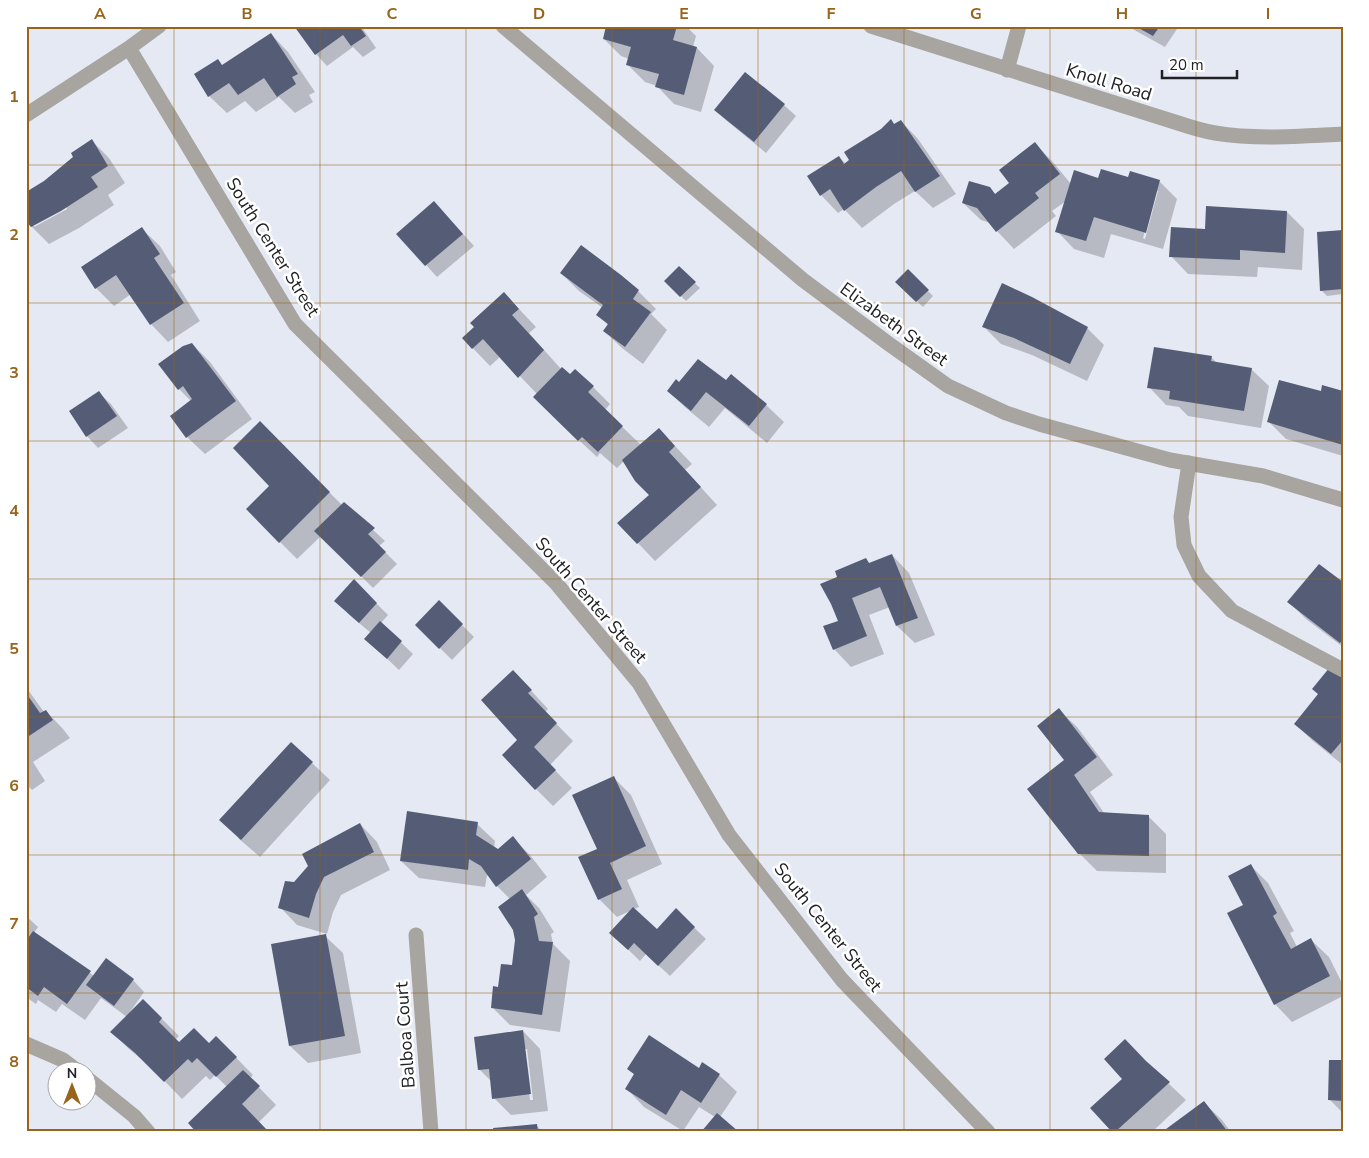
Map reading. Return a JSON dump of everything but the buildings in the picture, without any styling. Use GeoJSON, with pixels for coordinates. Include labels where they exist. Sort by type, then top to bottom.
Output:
{"type":"FeatureCollection","features":[{"type":"Feature","properties":{"kind":"street"},"geometry":{"type":"LineString","coordinates":[[26,115],[159,26]]}},
{"type":"Feature","properties":{"kind":"street","name":"Elizabeth Street"},"geometry":{"type":"LineString","coordinates":[[502,26],[803,280],[881,339],[948,386],[1006,413],[1038,424],[1170,460],[1263,476],[1343,500]]}},
{"type":"Feature","properties":{"kind":"street","name":"Knoll Road"},"geometry":{"type":"LineString","coordinates":[[871,26],[1007,70],[1214,133],[1275,137],[1343,134]]}},
{"type":"Feature","properties":{"kind":"street"},"geometry":{"type":"LineString","coordinates":[[1007,70],[1018,26]]}},
{"type":"Feature","properties":{"kind":"street","name":"South Center Street"},"geometry":{"type":"LineString","coordinates":[[128,48],[295,324],[556,583],[639,683],[729,835],[836,972],[988,1132]]}},
{"type":"Feature","properties":{"kind":"street"},"geometry":{"type":"LineString","coordinates":[[1189,463],[1180,517],[1184,545],[1199,576],[1232,611],[1343,670]]}},
{"type":"Feature","properties":{"kind":"street","name":"Balboa Court"},"geometry":{"type":"LineString","coordinates":[[416,935],[431,1132]]}},
{"type":"Feature","properties":{"kind":"street"},"geometry":{"type":"LineString","coordinates":[[26,1044],[63,1060]]}},
{"type":"Feature","properties":{"kind":"street"},"geometry":{"type":"LineString","coordinates":[[98,1087],[134,1116],[148,1132]]}}]}
